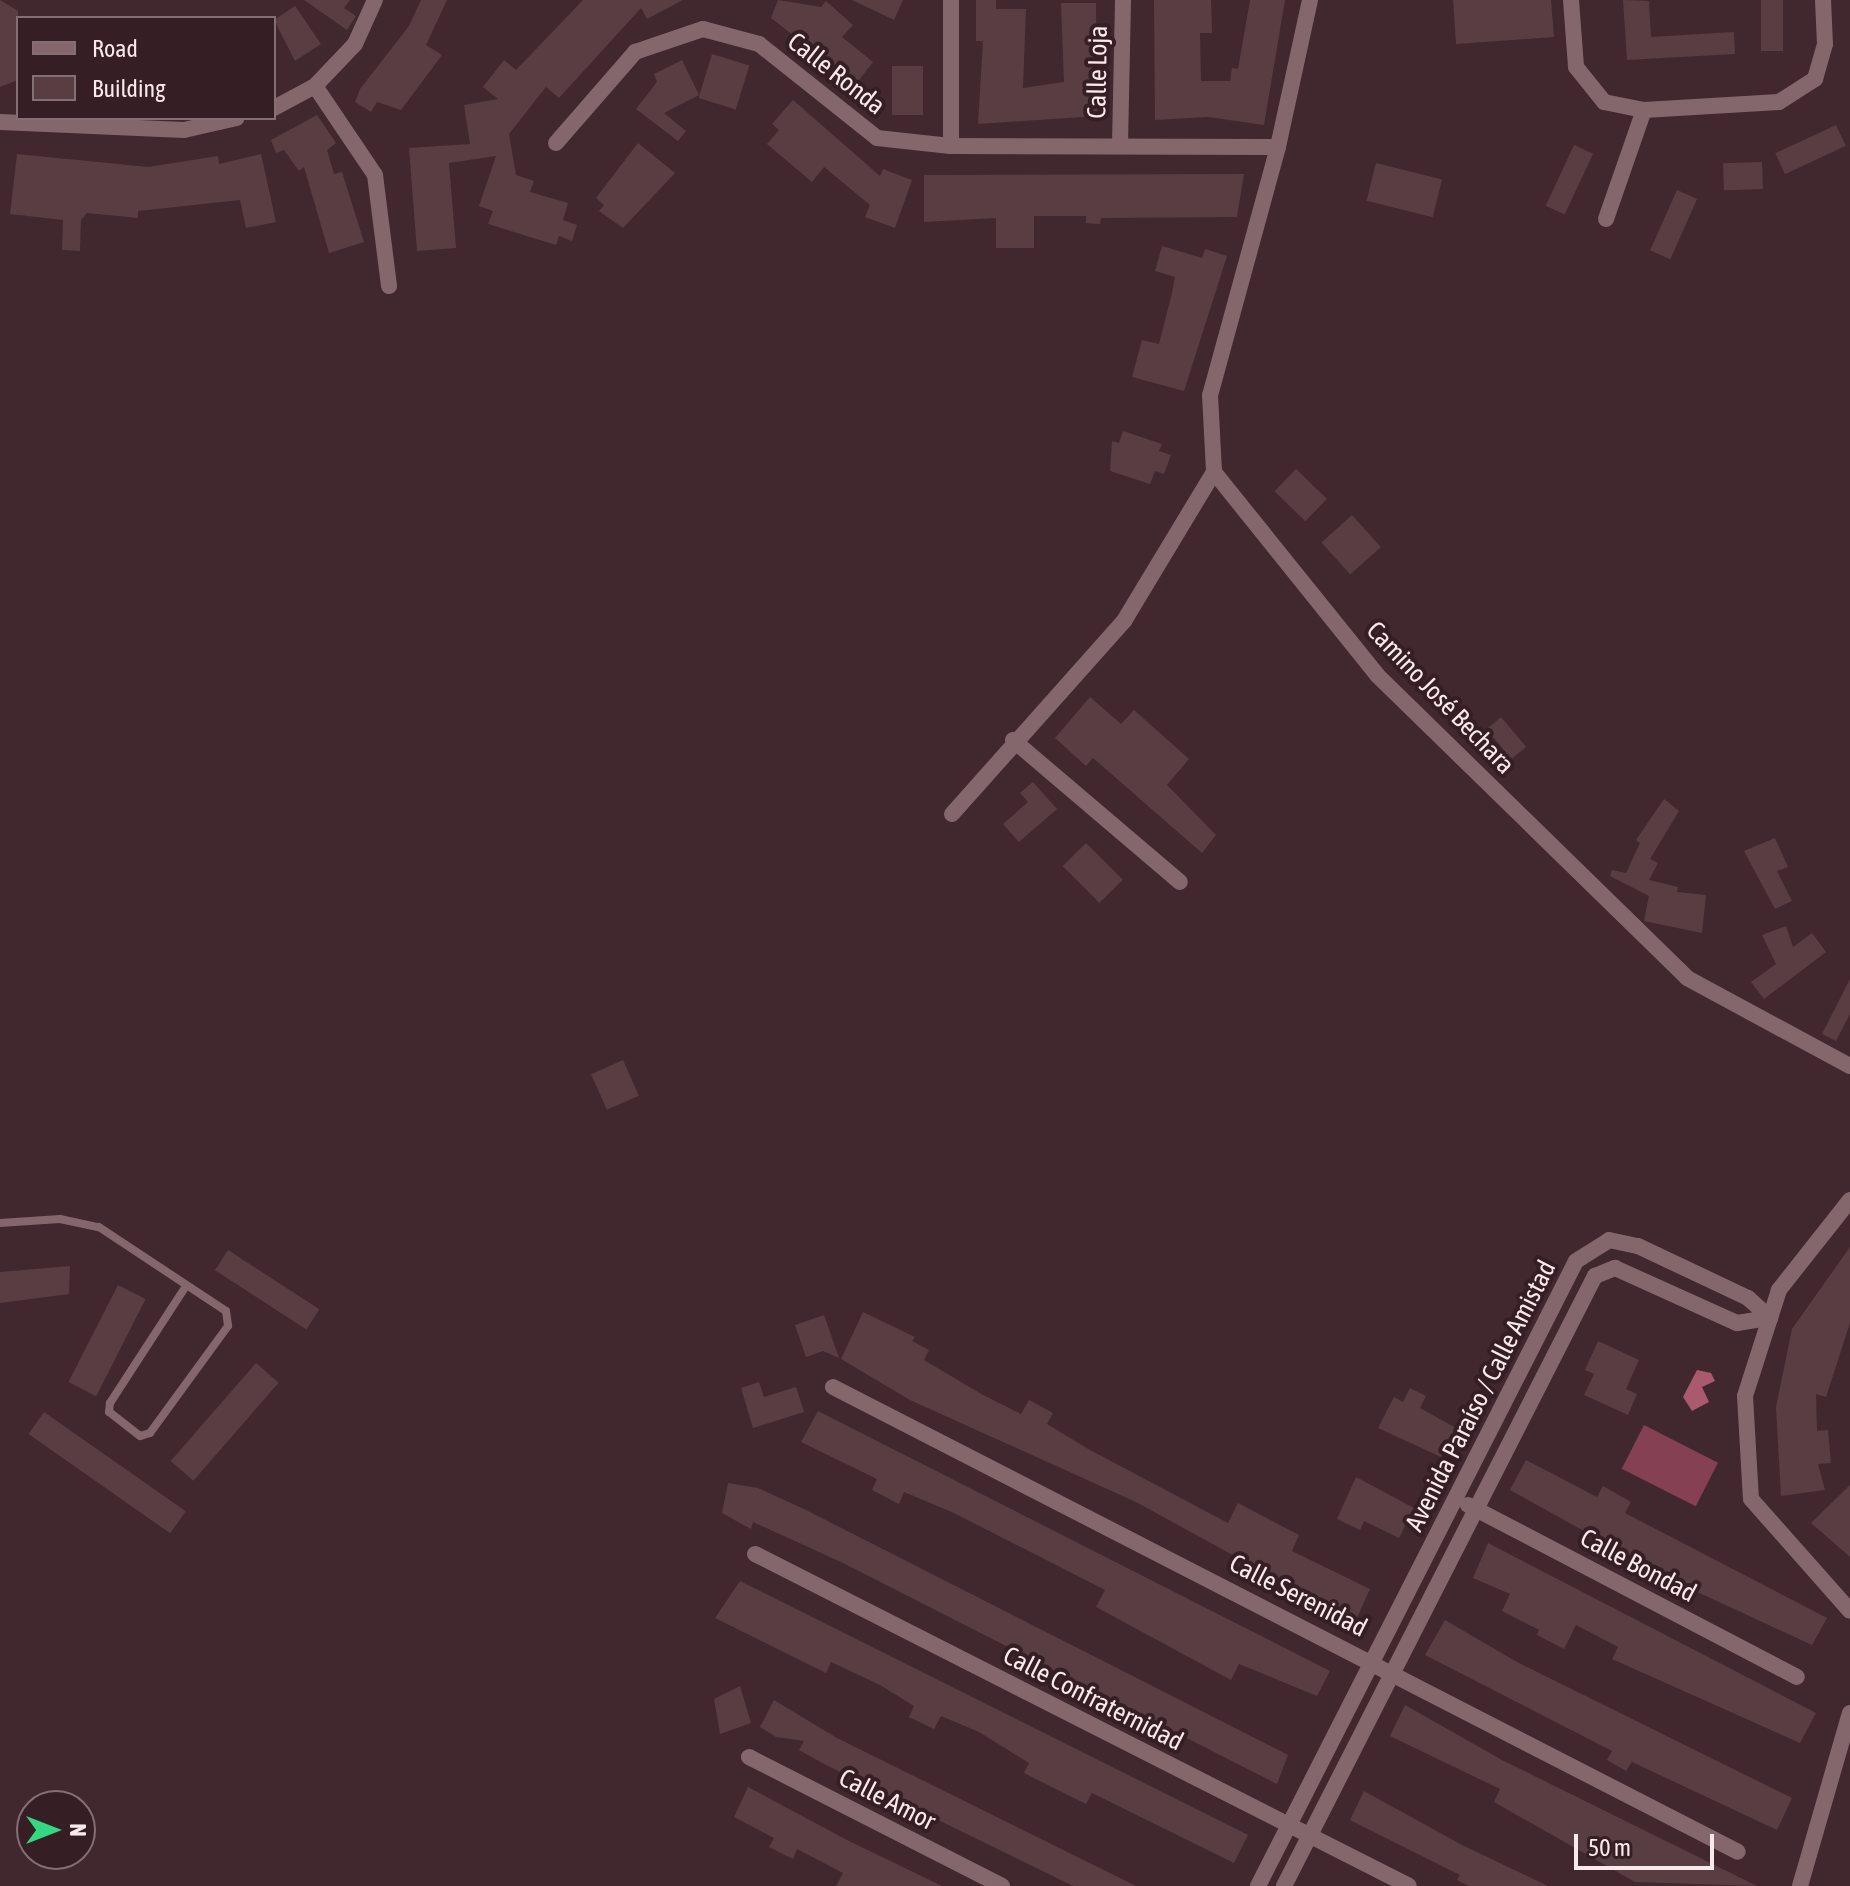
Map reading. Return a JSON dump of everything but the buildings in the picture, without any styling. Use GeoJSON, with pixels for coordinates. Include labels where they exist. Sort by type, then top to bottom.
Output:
{"type":"FeatureCollection","features":[{"type":"Feature","properties":{"kind":"street"},"geometry":{"type":"LineString","coordinates":[[276,107],[315,86],[355,44],[375,0]]}},
{"type":"Feature","properties":{"kind":"street"},"geometry":{"type":"LineString","coordinates":[[951,0],[951,146]]}},
{"type":"Feature","properties":{"kind":"street","name":"Calle Loja"},"geometry":{"type":"LineString","coordinates":[[1120,145],[1123,0]]}},
{"type":"Feature","properties":{"kind":"street"},"geometry":{"type":"LineString","coordinates":[[952,814],[1013,740],[1124,621],[1214,472],[1210,395],[1278,147],[1310,0]]}},
{"type":"Feature","properties":{"kind":"street"},"geometry":{"type":"LineString","coordinates":[[1571,0],[1576,67],[1604,102],[1644,110],[1779,102],[1815,79],[1825,44],[1823,0]]}},
{"type":"Feature","properties":{"kind":"street","name":"Calle Ronda"},"geometry":{"type":"LineString","coordinates":[[556,143],[635,52],[703,29],[759,44],[877,138],[951,146],[1278,147]]}},
{"type":"Feature","properties":{"kind":"street"},"geometry":{"type":"LineString","coordinates":[[315,86],[375,175],[389,286]]}},
{"type":"Feature","properties":{"kind":"street"},"geometry":{"type":"LineString","coordinates":[[1606,219],[1644,110]]}},
{"type":"Feature","properties":{"kind":"street"},"geometry":{"type":"LineString","coordinates":[[0,122],[184,130],[228,120]]}},
{"type":"Feature","properties":{"kind":"street","name":"Camino José Bechara"},"geometry":{"type":"LineString","coordinates":[[1214,472],[1377,675],[1687,978],[1850,1066]]}},
{"type":"Feature","properties":{"kind":"street"},"geometry":{"type":"LineString","coordinates":[[1013,740],[1180,882]]}},
{"type":"Feature","properties":{"kind":"street"},"geometry":{"type":"LineString","coordinates":[[1850,1200],[1779,1290],[1745,1396],[1751,1499],[1850,1611]]}},
{"type":"Feature","properties":{"kind":"street"},"geometry":{"type":"LineString","coordinates":[[1609,1240],[1638,1246],[1748,1298],[1770,1318],[1737,1323],[1615,1268],[1609,1240]]}},
{"type":"Feature","properties":{"kind":"street","name":"Avenida Paraíso / Calle Amistad"},"geometry":{"type":"LineString","coordinates":[[1258,1886],[1576,1261],[1609,1240]]}},
{"type":"Feature","properties":{"kind":"street","name":"Avenida Paraíso / Calle Amistad"},"geometry":{"type":"LineString","coordinates":[[1284,1886],[1595,1276],[1615,1268]]}},
{"type":"Feature","properties":{"kind":"street","name":"Calle Serenidad"},"geometry":{"type":"LineString","coordinates":[[833,1387],[1372,1660],[1738,1852]]}},
{"type":"Feature","properties":{"kind":"street","name":"Calle Bondad"},"geometry":{"type":"LineString","coordinates":[[1456,1498],[1797,1677]]}},
{"type":"Feature","properties":{"kind":"street","name":"Calle Confraternidad"},"geometry":{"type":"LineString","coordinates":[[755,1554],[1409,1886]]}},
{"type":"Feature","properties":{"kind":"street"},"geometry":{"type":"LineString","coordinates":[[1800,1886],[1850,1713]]}},
{"type":"Feature","properties":{"kind":"street","name":"Calle Amor"},"geometry":{"type":"LineString","coordinates":[[749,1757],[1002,1886]]}},
{"type":"Feature","properties":{"kind":"lane"},"geometry":{"type":"LineString","coordinates":[[0,1223],[60,1219],[99,1227],[226,1311],[228,1326],[150,1433],[140,1436],[109,1412],[110,1403],[186,1286]]}},
{"type":"Feature","properties":{"kind":"shaded area"},"geometry":{"type":"Polygon","coordinates":[[[1697,1370],[1711,1373],[1715,1381],[1702,1387],[1709,1402],[1692,1411],[1683,1397],[1697,1370]]]}},
{"type":"Feature","properties":{"kind":"shaded area"},"geometry":{"type":"Polygon","coordinates":[[[1644,1425],[1718,1463],[1696,1506],[1622,1469],[1644,1425]]]}}]}
